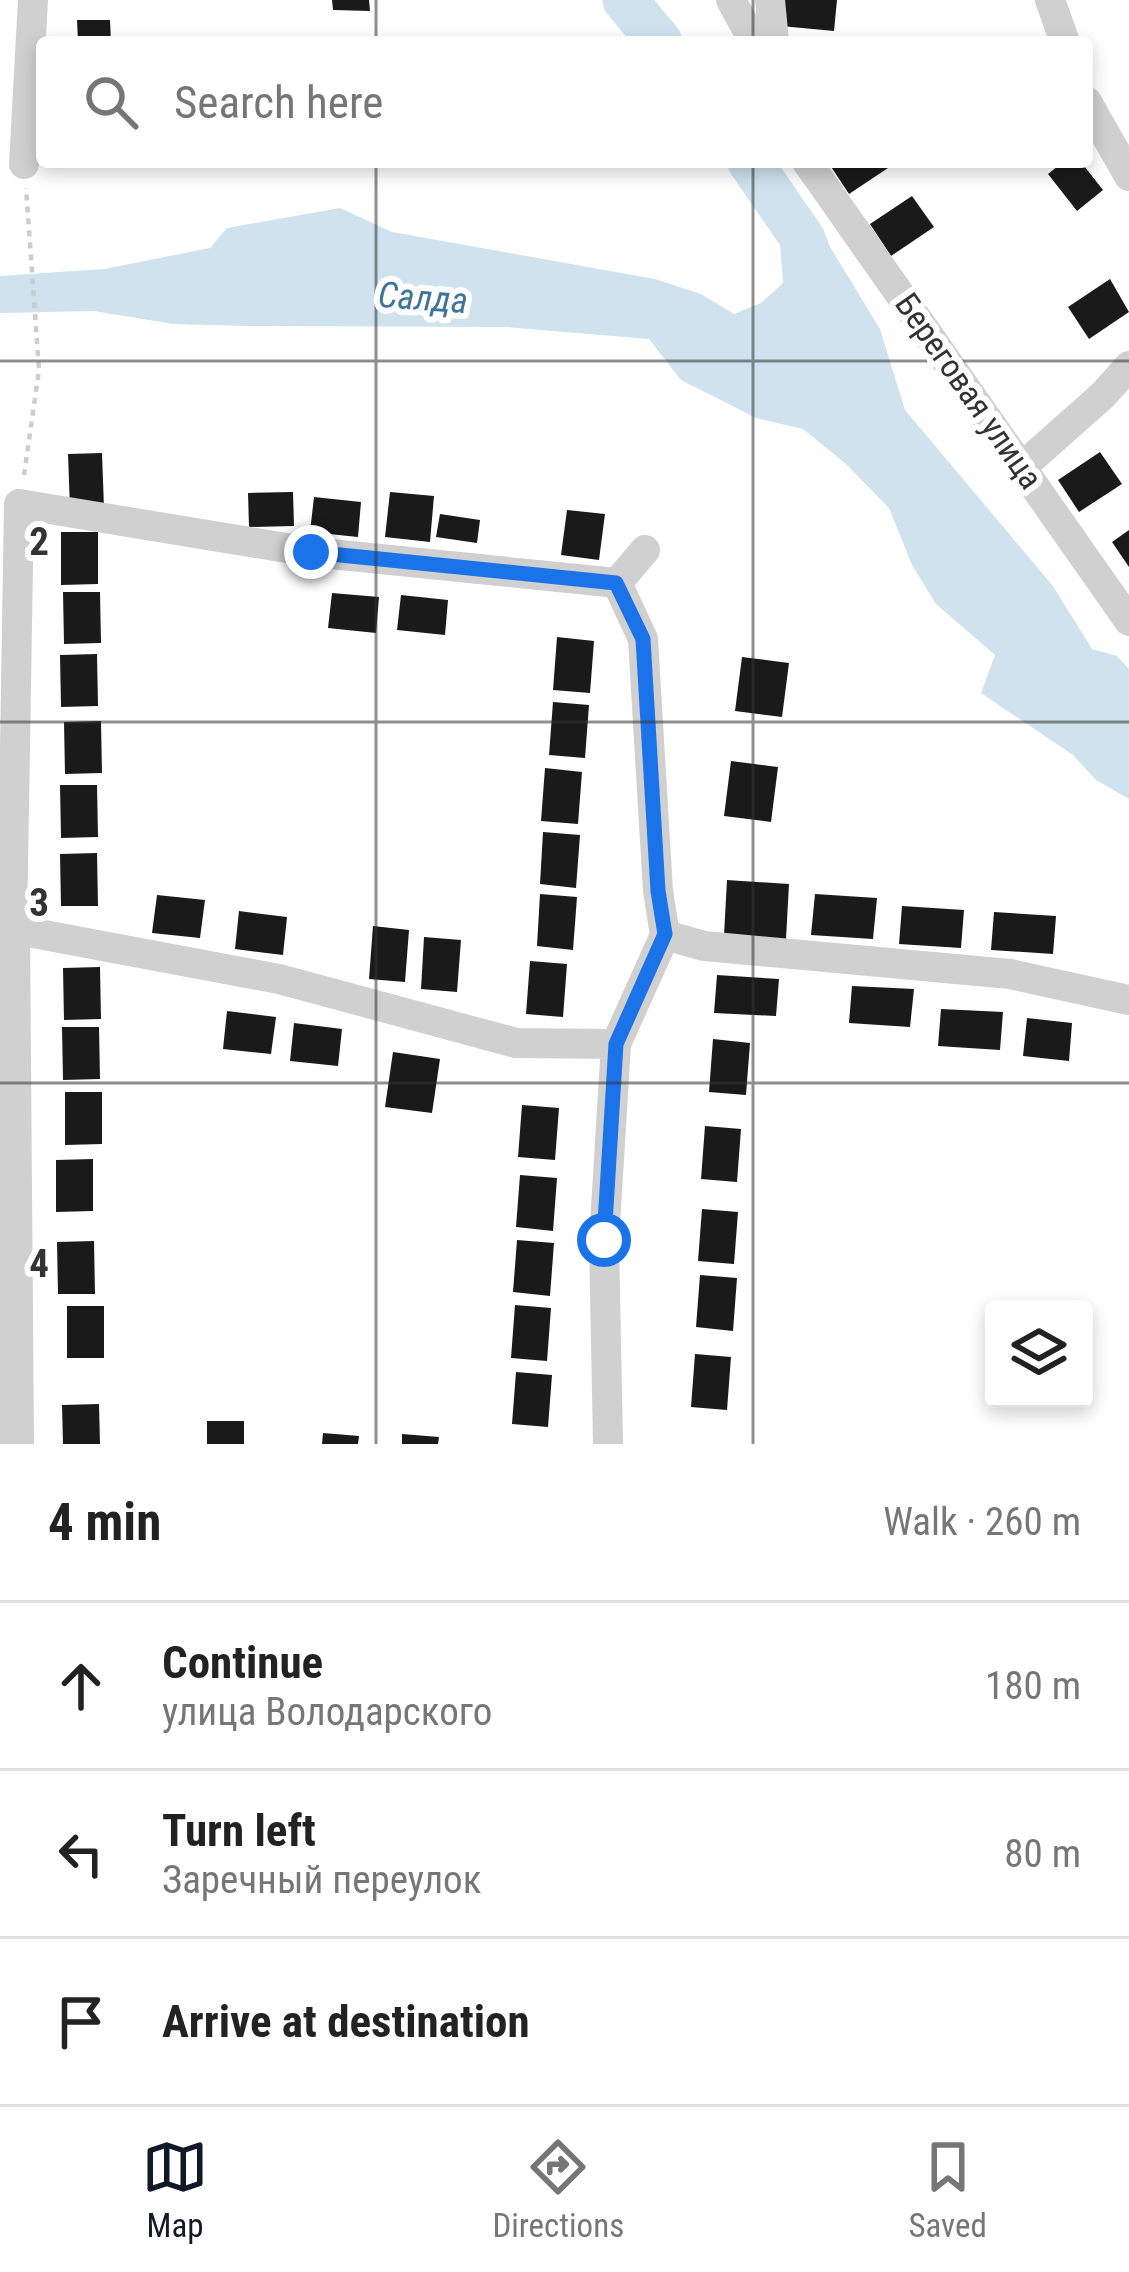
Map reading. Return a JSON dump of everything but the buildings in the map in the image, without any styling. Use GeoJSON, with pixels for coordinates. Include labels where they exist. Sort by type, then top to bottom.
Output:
{"type":"FeatureCollection","features":[{"type":"Feature","properties":{"kind":"street"},"geometry":{"type":"LineString","coordinates":[[24,164],[33,0]]}},
{"type":"Feature","properties":{"kind":"street"},"geometry":{"type":"LineString","coordinates":[[731,0],[751,36]]}},
{"type":"Feature","properties":{"kind":"street"},"geometry":{"type":"LineString","coordinates":[[770,0],[773,36]]}},
{"type":"Feature","properties":{"kind":"street"},"geometry":{"type":"LineString","coordinates":[[1051,0],[1063,36]]}},
{"type":"Feature","properties":{"kind":"street"},"geometry":{"type":"LineString","coordinates":[[1093,113],[1129,176]]}},
{"type":"Feature","properties":{"kind":"street","name":"Береговая улица"},"geometry":{"type":"LineString","coordinates":[[811,168],[1129,621]]}},
{"type":"Feature","properties":{"kind":"street"},"geometry":{"type":"LineString","coordinates":[[1023,466],[1129,366]]}},
{"type":"Feature","properties":{"kind":"street"},"geometry":{"type":"LineString","coordinates":[[16,1444],[6,929],[20,504],[311,552],[616,583]]}},
{"type":"Feature","properties":{"kind":"street"},"geometry":{"type":"LineString","coordinates":[[616,583],[645,550]]}},
{"type":"Feature","properties":{"kind":"street"},"geometry":{"type":"LineString","coordinates":[[608,1444],[604,1240],[616,1044],[665,934],[658,891],[643,639],[616,583]]}},
{"type":"Feature","properties":{"kind":"street"},"geometry":{"type":"LineString","coordinates":[[6,929],[279,979],[516,1042],[616,1044]]}},
{"type":"Feature","properties":{"kind":"street"},"geometry":{"type":"LineString","coordinates":[[665,934],[704,946],[1010,974],[1129,1000]]}},
{"type":"Feature","properties":{"kind":"path"},"geometry":{"type":"LineString","coordinates":[[20,504],[39,370],[29,219]]}},
{"type":"Feature","properties":{"kind":"water"},"geometry":{"type":"Polygon","coordinates":[[[340,208],[392,232],[655,279],[701,294],[734,314],[761,303],[783,283],[780,244],[821,232],[880,329],[905,410],[1053,586],[1092,649],[1117,656],[1129,669],[1129,799],[1096,780],[1073,755],[981,693],[995,655],[936,604],[912,565],[889,508],[846,464],[803,429],[756,418],[681,380],[649,339],[506,327],[173,324],[94,311],[0,313],[0,276],[104,269],[210,248],[227,228],[340,208]]]}},
{"type":"Feature","properties":{"kind":"waterway","name":"Салда"},"geometry":{"type":"LineString","coordinates":[[625,0],[655,36]]}},
{"type":"Feature","properties":{"kind":"waterway","name":"Салда"},"geometry":{"type":"LineString","coordinates":[[754,168],[803,239],[824,295]]}},
{"type":"Feature","properties":{"kind":"route"},"geometry":{"type":"LineString","coordinates":[[311,552],[616,583],[643,639],[658,891],[665,934],[616,1044],[604,1240]]}}]}
